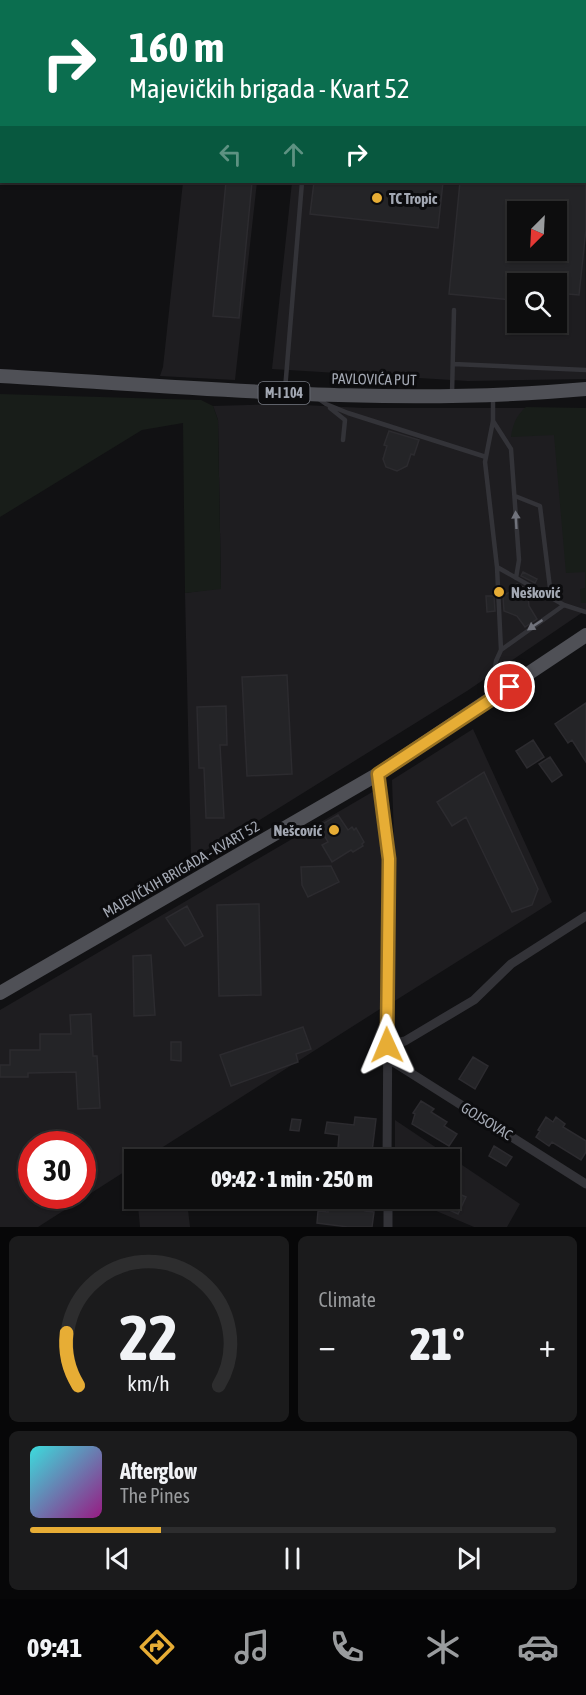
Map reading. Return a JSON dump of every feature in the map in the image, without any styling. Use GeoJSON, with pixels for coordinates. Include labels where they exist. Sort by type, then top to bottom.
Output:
{"type":"FeatureCollection","features":[{"type":"Feature","properties":{"kind":"main road","name":"PAVLOVIĆA PUT"},"geometry":{"type":"LineString","coordinates":[[0,376],[312,394],[493,396],[586,390]]}},
{"type":"Feature","properties":{"kind":"main road","name":"MAJEVIČKIH BRIGADA - KVART 52"},"geometry":{"type":"LineString","coordinates":[[0,993],[378,774],[586,635]]}},
{"type":"Feature","properties":{"kind":"street"},"geometry":{"type":"LineString","coordinates":[[378,774],[389,859],[387,1149]]}},
{"type":"Feature","properties":{"kind":"street"},"geometry":{"type":"LineString","coordinates":[[387,1045],[405,1041],[474,1000],[512,964],[586,916]]}},
{"type":"Feature","properties":{"kind":"street","name":"GOJSOVAC"},"geometry":{"type":"LineString","coordinates":[[387,1058],[586,1184]]}},
{"type":"Feature","properties":{"kind":"street"},"geometry":{"type":"LineString","coordinates":[[387,1209],[388,1227]]}},
{"type":"Feature","properties":{"kind":"lane"},"geometry":{"type":"LineString","coordinates":[[285,393],[302,183]]}},
{"type":"Feature","properties":{"kind":"lane"},"geometry":{"type":"LineString","coordinates":[[452,396],[454,310]]}},
{"type":"Feature","properties":{"kind":"lane"},"geometry":{"type":"LineString","coordinates":[[453,364],[586,370]]}},
{"type":"Feature","properties":{"kind":"lane"},"geometry":{"type":"LineString","coordinates":[[312,394],[345,420],[343,440]]}},
{"type":"Feature","properties":{"kind":"lane"},"geometry":{"type":"LineString","coordinates":[[491,699],[496,661],[501,650],[497,567],[485,462],[493,421],[493,396]]}},
{"type":"Feature","properties":{"kind":"lane"},"geometry":{"type":"LineString","coordinates":[[326,404],[486,457]]}},
{"type":"Feature","properties":{"kind":"lane"},"geometry":{"type":"LineString","coordinates":[[493,421],[511,449],[519,560],[516,578]]}},
{"type":"Feature","properties":{"kind":"lane"},"geometry":{"type":"LineString","coordinates":[[515,496],[540,506],[551,596]]}},
{"type":"Feature","properties":{"kind":"lane"},"geometry":{"type":"LineString","coordinates":[[497,567],[564,605],[586,612]]}},
{"type":"Feature","properties":{"kind":"lane"},"geometry":{"type":"LineString","coordinates":[[501,650],[564,605]]}},
{"type":"Feature","properties":{"kind":"path"},"geometry":{"type":"LineString","coordinates":[[119,909],[198,861],[219,852]]}},
{"type":"Feature","properties":{"kind":"shaded area"},"geometry":{"type":"Polygon","coordinates":[[[183,183],[257,183],[235,380],[160,376],[163,367],[183,183]]]}},
{"type":"Feature","properties":{"kind":"shaded area"},"geometry":{"type":"Polygon","coordinates":[[[292,183],[585,183],[586,379],[468,381],[272,369],[292,183]]]}},
{"type":"Feature","properties":{"kind":"shaded area"},"geometry":{"type":"Polygon","coordinates":[[[0,394],[201,400],[213,406],[218,420],[221,589],[185,593],[183,423],[142,430],[0,517],[0,394]]]}},
{"type":"Feature","properties":{"kind":"shaded area"},"geometry":{"type":"Polygon","coordinates":[[[283,404],[364,408],[586,408],[586,610],[467,691],[229,839],[191,857],[185,593],[221,588],[218,420],[213,406],[283,404]]]}},
{"type":"Feature","properties":{"kind":"shaded area"},"geometry":{"type":"Polygon","coordinates":[[[526,407],[586,408],[586,603],[581,603],[580,589],[585,588],[585,572],[566,573],[554,435],[511,437],[516,420],[526,407]]]}},
{"type":"Feature","properties":{"kind":"shaded area"},"geometry":{"type":"Polygon","coordinates":[[[473,729],[552,902],[393,1002],[395,867],[392,780],[473,729]]]}},
{"type":"Feature","properties":{"kind":"shaded area"},"geometry":{"type":"Polygon","coordinates":[[[374,791],[382,855],[380,1009],[160,1149],[124,1149],[124,1172],[96,1190],[96,1131],[18,1131],[18,1209],[66,1209],[38,1227],[0,1227],[0,1010],[374,791]]]}},
{"type":"Feature","properties":{"kind":"shaded area"},"geometry":{"type":"Polygon","coordinates":[[[395,1120],[438,1149],[395,1149],[395,1120]]]}},
{"type":"Feature","properties":{"kind":"shaded area"},"geometry":{"type":"Polygon","coordinates":[[[460,1164],[520,1204],[507,1227],[474,1227],[432,1209],[460,1209],[460,1164]]]}},
{"type":"Feature","properties":{"kind":"shaded area"},"geometry":{"type":"Polygon","coordinates":[[[138,1209],[188,1210],[190,1227],[140,1227],[138,1209]]]}},
{"type":"Feature","properties":{"kind":"building"},"geometry":{"type":"Polygon","coordinates":[[[226,183],[252,183],[239,318],[213,316],[226,183]]]}},
{"type":"Feature","properties":{"kind":"building","name":"TC Tropic"},"geometry":{"type":"Polygon","coordinates":[[[314,183],[443,183],[438,228],[310,214],[314,183]]]}},
{"type":"Feature","properties":{"kind":"building"},"geometry":{"type":"Polygon","coordinates":[[[460,183],[586,183],[586,229],[579,295],[567,294],[567,273],[507,273],[507,300],[449,294],[460,183]]]}},
{"type":"Feature","properties":{"kind":"building"},"geometry":{"type":"Polygon","coordinates":[[[389,431],[419,440],[407,466],[397,471],[386,467],[383,459],[387,446],[384,445],[389,431]]]}},
{"type":"Feature","properties":{"kind":"building"},"geometry":{"type":"Polygon","coordinates":[[[523,572],[537,579],[535,583],[521,576],[523,572]]]}},
{"type":"Feature","properties":{"kind":"building"},"geometry":{"type":"Polygon","coordinates":[[[517,584],[531,591],[528,597],[529,606],[537,619],[525,627],[517,616],[504,611],[503,596],[515,589],[517,584]]]}},
{"type":"Feature","properties":{"kind":"building"},"geometry":{"type":"Polygon","coordinates":[[[486,596],[494,596],[495,611],[487,612],[486,596]]]}},
{"type":"Feature","properties":{"kind":"building"},"geometry":{"type":"Polygon","coordinates":[[[287,675],[292,774],[247,776],[242,677],[287,675]]]}},
{"type":"Feature","properties":{"kind":"building"},"geometry":{"type":"Polygon","coordinates":[[[586,703],[586,762],[572,740],[568,743],[555,724],[586,703]]]}},
{"type":"Feature","properties":{"kind":"building"},"geometry":{"type":"Polygon","coordinates":[[[226,706],[227,745],[220,745],[224,818],[206,818],[204,768],[199,768],[197,707],[226,706]]]}},
{"type":"Feature","properties":{"kind":"building"},"geometry":{"type":"Polygon","coordinates":[[[533,740],[544,757],[527,768],[516,751],[533,740]]]}},
{"type":"Feature","properties":{"kind":"building"},"geometry":{"type":"Polygon","coordinates":[[[550,757],[562,775],[552,782],[539,764],[550,757]]]}},
{"type":"Feature","properties":{"kind":"building"},"geometry":{"type":"Polygon","coordinates":[[[484,772],[538,889],[532,905],[512,912],[466,817],[452,826],[437,802],[484,772]]]}},
{"type":"Feature","properties":{"kind":"building"},"geometry":{"type":"Polygon","coordinates":[[[338,815],[348,830],[352,827],[354,830],[356,828],[364,842],[363,846],[353,852],[351,850],[332,862],[322,845],[328,842],[319,826],[338,815]]]}},
{"type":"Feature","properties":{"kind":"building"},"geometry":{"type":"Polygon","coordinates":[[[331,866],[339,882],[308,897],[302,885],[301,867],[331,866]]]}},
{"type":"Feature","properties":{"kind":"building"},"geometry":{"type":"Polygon","coordinates":[[[259,904],[261,995],[219,996],[217,905],[259,904]]]}},
{"type":"Feature","properties":{"kind":"building"},"geometry":{"type":"Polygon","coordinates":[[[187,906],[203,936],[185,946],[166,918],[187,906]]]}},
{"type":"Feature","properties":{"kind":"building"},"geometry":{"type":"Polygon","coordinates":[[[151,955],[155,1015],[134,1016],[133,956],[151,955]]]}},
{"type":"Feature","properties":{"kind":"building"},"geometry":{"type":"Polygon","coordinates":[[[91,1014],[93,1056],[97,1056],[100,1108],[78,1109],[76,1072],[28,1073],[28,1077],[0,1077],[0,1065],[10,1065],[10,1050],[40,1050],[40,1034],[71,1034],[70,1015],[91,1014]]]}},
{"type":"Feature","properties":{"kind":"building"},"geometry":{"type":"Polygon","coordinates":[[[303,1027],[311,1049],[296,1054],[298,1062],[231,1086],[220,1055],[303,1027]]]}},
{"type":"Feature","properties":{"kind":"building"},"geometry":{"type":"Polygon","coordinates":[[[171,1042],[181,1042],[181,1061],[171,1060],[171,1042]]]}},
{"type":"Feature","properties":{"kind":"building"},"geometry":{"type":"Polygon","coordinates":[[[473,1057],[488,1066],[475,1089],[459,1079],[473,1057]]]}},
{"type":"Feature","properties":{"kind":"building"},"geometry":{"type":"Polygon","coordinates":[[[421,1101],[434,1109],[431,1112],[447,1122],[444,1126],[457,1134],[449,1146],[412,1124],[415,1114],[413,1113],[421,1101]]]}},
{"type":"Feature","properties":{"kind":"building"},"geometry":{"type":"Polygon","coordinates":[[[355,1117],[376,1119],[372,1149],[338,1149],[339,1135],[325,1133],[327,1122],[354,1125],[355,1117]]]}},
{"type":"Feature","properties":{"kind":"building"},"geometry":{"type":"Polygon","coordinates":[[[546,1117],[553,1122],[556,1117],[565,1124],[563,1127],[586,1141],[586,1152],[581,1160],[552,1142],[549,1146],[536,1137],[546,1117]]]}},
{"type":"Feature","properties":{"kind":"building"},"geometry":{"type":"Polygon","coordinates":[[[292,1119],[301,1120],[299,1131],[290,1130],[292,1119]]]}},
{"type":"Feature","properties":{"kind":"building"},"geometry":{"type":"Polygon","coordinates":[[[494,1146],[512,1157],[506,1166],[489,1156],[494,1146]]]}},
{"type":"Feature","properties":{"kind":"building"},"geometry":{"type":"Polygon","coordinates":[[[460,1194],[466,1197],[458,1214],[447,1209],[460,1209],[460,1194]]]}},
{"type":"Feature","properties":{"kind":"building"},"geometry":{"type":"Polygon","coordinates":[[[328,1209],[365,1209],[365,1211],[374,1212],[372,1227],[317,1223],[318,1211],[328,1212],[328,1209]]]}},
{"type":"Feature","properties":{"kind":"place","name":"TC Tropic"},"geometry":{"type":"Point","coordinates":[377,198]}},
{"type":"Feature","properties":{"kind":"place","name":"Nešković"},"geometry":{"type":"Point","coordinates":[499,592]}},
{"type":"Feature","properties":{"kind":"place","name":"Nešcović"},"geometry":{"type":"Point","coordinates":[334,830]}},
{"type":"Feature","properties":{"kind":"route"},"geometry":{"type":"LineString","coordinates":[[387,1045],[389,859],[378,774],[510,687]]}}]}
